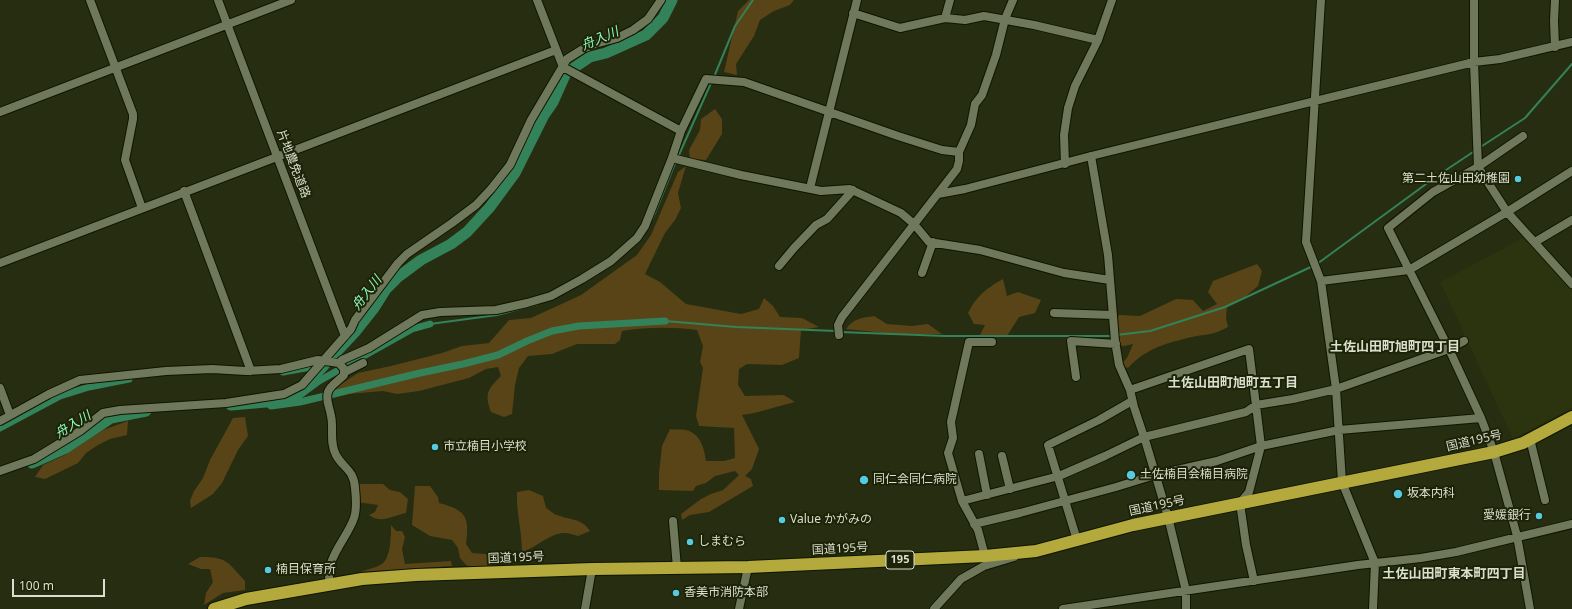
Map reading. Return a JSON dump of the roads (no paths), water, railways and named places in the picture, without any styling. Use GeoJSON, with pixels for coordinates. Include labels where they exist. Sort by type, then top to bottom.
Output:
{"type":"FeatureCollection","features":[{"type":"Feature","properties":{"kind":"highway","name":"国道195号"},"geometry":{"type":"LineString","coordinates":[[214,609],[246,599],[362,579],[416,575],[748,567],[985,556],[1036,551],[1168,517],[1494,452],[1530,439],[1572,417]]}},
{"type":"Feature","properties":{"kind":"street"},"geometry":{"type":"LineString","coordinates":[[90,0],[133,114],[125,160],[142,208]]}},
{"type":"Feature","properties":{"kind":"street","name":"片地農免道路"},"geometry":{"type":"LineString","coordinates":[[218,0],[345,336]]}},
{"type":"Feature","properties":{"kind":"street"},"geometry":{"type":"LineString","coordinates":[[0,112],[291,0]]}},
{"type":"Feature","properties":{"kind":"street"},"geometry":{"type":"LineString","coordinates":[[537,0],[563,67],[681,131]]}},
{"type":"Feature","properties":{"kind":"street"},"geometry":{"type":"LineString","coordinates":[[0,471],[34,459],[80,431],[103,413],[120,410],[226,403],[284,394],[302,385],[326,361],[351,330],[355,320],[402,258],[476,205],[492,189],[510,165],[531,120],[567,59],[583,49],[617,38],[633,30],[648,19],[661,0]]}},
{"type":"Feature","properties":{"kind":"street"},"geometry":{"type":"LineString","coordinates":[[810,188],[830,113],[857,0]]}},
{"type":"Feature","properties":{"kind":"street"},"geometry":{"type":"LineString","coordinates":[[945,18],[950,0]]}},
{"type":"Feature","properties":{"kind":"street"},"geometry":{"type":"LineString","coordinates":[[839,336],[840,321],[957,169],[959,152],[971,125],[975,104],[982,95],[996,55],[1005,19],[1013,0]]}},
{"type":"Feature","properties":{"kind":"street"},"geometry":{"type":"LineString","coordinates":[[1065,164],[1064,135],[1068,108],[1075,86],[1098,40],[1112,0]]}},
{"type":"Feature","properties":{"kind":"street"},"geometry":{"type":"LineString","coordinates":[[1321,0],[1306,242],[1321,281],[1336,389],[1342,482],[1374,563],[1372,609]]}},
{"type":"Feature","properties":{"kind":"street"},"geometry":{"type":"LineString","coordinates":[[1474,0],[1474,62],[1478,163],[1507,212],[1572,284]]}},
{"type":"Feature","properties":{"kind":"street"},"geometry":{"type":"LineString","coordinates":[[1555,0],[1555,47]]}},
{"type":"Feature","properties":{"kind":"street"},"geometry":{"type":"LineString","coordinates":[[853,13],[900,28],[945,18],[965,20],[984,16],[1005,19],[1098,40]]}},
{"type":"Feature","properties":{"kind":"street"},"geometry":{"type":"LineString","coordinates":[[938,194],[964,189],[1065,164],[1091,156],[1474,62],[1500,59],[1572,42]]}},
{"type":"Feature","properties":{"kind":"street"},"geometry":{"type":"LineString","coordinates":[[0,263],[556,50]]}},
{"type":"Feature","properties":{"kind":"street"},"geometry":{"type":"LineString","coordinates":[[330,585],[328,578],[330,564],[354,519],[356,506],[354,479],[351,472],[335,454],[332,445],[332,421],[327,395],[342,378],[342,360],[369,348],[422,315],[440,312],[496,310],[527,303],[551,296],[611,261],[637,238],[645,226],[674,158],[681,131],[706,79],[744,82],[830,113],[942,150],[959,152]]}},
{"type":"Feature","properties":{"kind":"street"},"geometry":{"type":"LineString","coordinates":[[1523,136],[1433,192],[1388,228],[1449,349],[1481,418],[1494,452],[1517,536],[1530,609]]}},
{"type":"Feature","properties":{"kind":"street"},"geometry":{"type":"LineString","coordinates":[[1091,156],[1108,255],[1115,343],[1119,365],[1130,390],[1132,401],[1168,517],[1186,591],[1186,609]]}},
{"type":"Feature","properties":{"kind":"street"},"geometry":{"type":"LineString","coordinates":[[674,158],[741,175],[821,191],[850,189],[901,213],[914,224],[929,242],[980,250],[1064,273],[1110,280]]}},
{"type":"Feature","properties":{"kind":"street"},"geometry":{"type":"LineString","coordinates":[[1321,281],[1409,270],[1507,212],[1572,171]]}},
{"type":"Feature","properties":{"kind":"street"},"geometry":{"type":"LineString","coordinates":[[779,266],[810,230],[827,219],[853,190]]}},
{"type":"Feature","properties":{"kind":"street"},"geometry":{"type":"LineString","coordinates":[[184,192],[251,370]]}},
{"type":"Feature","properties":{"kind":"street"},"geometry":{"type":"LineString","coordinates":[[1535,242],[1572,220]]}},
{"type":"Feature","properties":{"kind":"street"},"geometry":{"type":"LineString","coordinates":[[922,273],[933,242]]}},
{"type":"Feature","properties":{"kind":"street"},"geometry":{"type":"LineString","coordinates":[[1054,313],[1113,311]]}},
{"type":"Feature","properties":{"kind":"street"},"geometry":{"type":"LineString","coordinates":[[1076,376],[1071,341],[1115,343]]}},
{"type":"Feature","properties":{"kind":"street"},"geometry":{"type":"LineString","coordinates":[[962,500],[1059,476],[1144,437],[1246,412],[1256,405],[1294,399],[1336,389],[1449,349],[1464,341]]}},
{"type":"Feature","properties":{"kind":"street"},"geometry":{"type":"LineString","coordinates":[[985,556],[978,530],[962,500],[948,453],[952,438],[951,422],[969,342],[992,342]]}},
{"type":"Feature","properties":{"kind":"street"},"geometry":{"type":"LineString","coordinates":[[1130,390],[1249,349],[1261,446],[1249,492],[1240,503],[1246,545],[1254,581]]}},
{"type":"Feature","properties":{"kind":"street"},"geometry":{"type":"LineString","coordinates":[[0,421],[49,394],[80,380],[166,371],[212,369],[282,369],[318,360],[326,361],[342,367],[352,368],[363,363]]}},
{"type":"Feature","properties":{"kind":"street"},"geometry":{"type":"LineString","coordinates":[[0,388],[10,415]]}},
{"type":"Feature","properties":{"kind":"street"},"geometry":{"type":"LineString","coordinates":[[1077,540],[1059,476],[1048,445],[1099,420],[1132,401]]}},
{"type":"Feature","properties":{"kind":"street"},"geometry":{"type":"LineString","coordinates":[[974,524],[1066,501],[1155,475],[1217,461],[1261,446],[1339,430],[1481,418]]}},
{"type":"Feature","properties":{"kind":"street"},"geometry":{"type":"LineString","coordinates":[[1530,439],[1545,500]]}},
{"type":"Feature","properties":{"kind":"street"},"geometry":{"type":"LineString","coordinates":[[979,454],[987,494]]}},
{"type":"Feature","properties":{"kind":"street"},"geometry":{"type":"LineString","coordinates":[[1002,456],[1010,489]]}},
{"type":"Feature","properties":{"kind":"street"},"geometry":{"type":"LineString","coordinates":[[673,521],[677,568]]}},
{"type":"Feature","properties":{"kind":"street"},"geometry":{"type":"LineString","coordinates":[[1063,609],[1374,563],[1421,558],[1456,552],[1517,536],[1572,524]]}},
{"type":"Feature","properties":{"kind":"street"},"geometry":{"type":"LineString","coordinates":[[934,609],[961,579],[984,566],[1036,551]]}},
{"type":"Feature","properties":{"kind":"street"},"geometry":{"type":"LineString","coordinates":[[739,609],[748,567]]}},
{"type":"Feature","properties":{"kind":"street"},"geometry":{"type":"LineString","coordinates":[[584,609],[592,570]]}},
{"type":"Feature","properties":{"kind":"waterway","name":"舟入川"},"geometry":{"type":"LineString","coordinates":[[231,405],[266,402],[270,398],[287,396],[300,391],[355,332],[374,308],[386,289],[398,277],[421,260],[451,244],[467,232],[490,207],[515,173],[544,115],[553,102],[566,73],[590,57],[606,53],[646,35],[663,18],[672,0]]}},
{"type":"Feature","properties":{"kind":"waterway"},"geometry":{"type":"LineString","coordinates":[[714,77],[735,26],[753,0]]}},
{"type":"Feature","properties":{"kind":"waterway"},"geometry":{"type":"LineString","coordinates":[[1479,148],[1525,118],[1572,64]]}},
{"type":"Feature","properties":{"kind":"waterway"},"geometry":{"type":"LineString","coordinates":[[678,157],[711,83]]}},
{"type":"Feature","properties":{"kind":"waterway"},"geometry":{"type":"LineString","coordinates":[[1317,264],[1437,176],[1476,150]]}},
{"type":"Feature","properties":{"kind":"waterway"},"geometry":{"type":"LineString","coordinates":[[651,221],[676,161]]}},
{"type":"Feature","properties":{"kind":"waterway"},"geometry":{"type":"LineString","coordinates":[[1116,335],[1150,331],[1225,307],[1313,266]]}},
{"type":"Feature","properties":{"kind":"waterway"},"geometry":{"type":"LineString","coordinates":[[430,324],[497,315],[538,304]]}},
{"type":"Feature","properties":{"kind":"waterway"},"geometry":{"type":"LineString","coordinates":[[665,321],[736,327],[836,331]]}},
{"type":"Feature","properties":{"kind":"waterway"},"geometry":{"type":"LineString","coordinates":[[266,402],[271,406],[300,402],[463,364],[498,355],[552,331],[579,326],[665,321]]}},
{"type":"Feature","properties":{"kind":"waterway"},"geometry":{"type":"LineString","coordinates":[[284,400],[296,398],[319,381],[412,329],[430,324]]}},
{"type":"Feature","properties":{"kind":"waterway"},"geometry":{"type":"LineString","coordinates":[[840,332],[945,336],[1112,336]]}},
{"type":"Feature","properties":{"kind":"waterway"},"geometry":{"type":"LineString","coordinates":[[283,372],[322,365]]}},
{"type":"Feature","properties":{"kind":"waterway"},"geometry":{"type":"LineString","coordinates":[[0,428],[60,396],[89,387],[129,379]]}},
{"type":"Feature","properties":{"kind":"waterway","name":"舟入川"},"geometry":{"type":"LineString","coordinates":[[32,463],[66,448],[111,418],[146,411]]}},
{"type":"Feature","properties":{"kind":"place","name":"第二土佐山田幼稚園"},"geometry":{"type":"Point","coordinates":[1518,179]}},
{"type":"Feature","properties":{"kind":"place","name":"市立楠目小学校"},"geometry":{"type":"Point","coordinates":[435,447]}},
{"type":"Feature","properties":{"kind":"place","name":"土佐楠目会楠目病院"},"geometry":{"type":"Point","coordinates":[1131,475]}},
{"type":"Feature","properties":{"kind":"place","name":"同仁会同仁病院"},"geometry":{"type":"Point","coordinates":[864,480]}},
{"type":"Feature","properties":{"kind":"place","name":"坂本内科"},"geometry":{"type":"Point","coordinates":[1398,494]}},
{"type":"Feature","properties":{"kind":"place","name":"愛媛銀行"},"geometry":{"type":"Point","coordinates":[1539,516]}},
{"type":"Feature","properties":{"kind":"place","name":"Value かがみの"},"geometry":{"type":"Point","coordinates":[782,520]}},
{"type":"Feature","properties":{"kind":"place","name":"しまむら"},"geometry":{"type":"Point","coordinates":[690,542]}},
{"type":"Feature","properties":{"kind":"place","name":"楠目保育所"},"geometry":{"type":"Point","coordinates":[268,570]}},
{"type":"Feature","properties":{"kind":"place","name":"香美市消防本部"},"geometry":{"type":"Point","coordinates":[676,593]}},
{"type":"Feature","properties":{"kind":"district","name":"土佐山田町旭町四丁目"},"geometry":{"type":"Point","coordinates":[1395,347]}},
{"type":"Feature","properties":{"kind":"district","name":"土佐山田町旭町五丁目"},"geometry":{"type":"Point","coordinates":[1233,383]}},
{"type":"Feature","properties":{"kind":"district","name":"土佐山田町東本町四丁目"},"geometry":{"type":"Point","coordinates":[1454,574]}}]}
